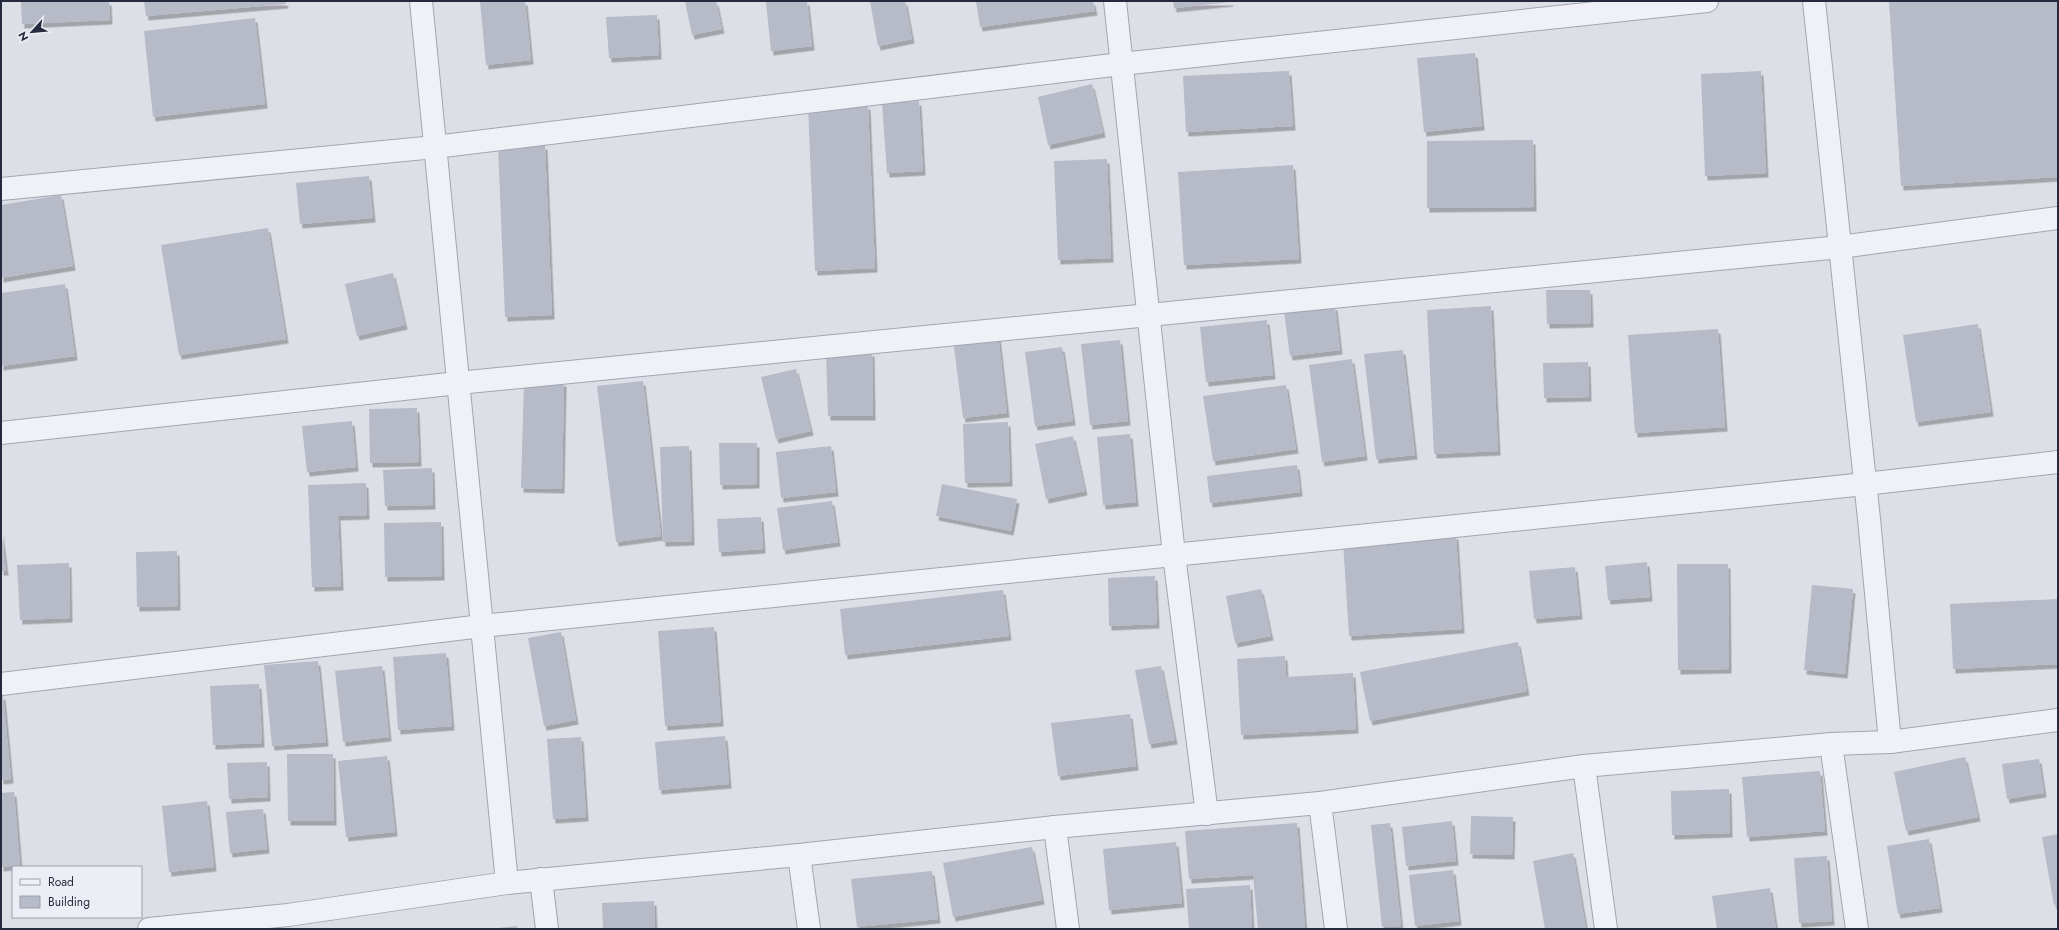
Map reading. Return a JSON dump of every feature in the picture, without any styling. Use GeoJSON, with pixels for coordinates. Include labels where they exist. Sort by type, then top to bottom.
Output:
{"type":"FeatureCollection","features":[{"type":"Feature","properties":{"kind":"street"},"geometry":{"type":"LineString","coordinates":[[421,1],[507,883]]}},
{"type":"Feature","properties":{"kind":"street"},"geometry":{"type":"LineString","coordinates":[[1115,1],[1174,555],[1206,814]]}},
{"type":"Feature","properties":{"kind":"street"},"geometry":{"type":"LineString","coordinates":[[1,189],[435,147],[1121,64],[1707,1]]}},
{"type":"Feature","properties":{"kind":"street"},"geometry":{"type":"LineString","coordinates":[[1814,1],[1865,484],[1890,742]]}},
{"type":"Feature","properties":{"kind":"street"},"geometry":{"type":"LineString","coordinates":[[1,433],[458,383],[1840,247],[2058,218]]}},
{"type":"Feature","properties":{"kind":"street"},"geometry":{"type":"LineString","coordinates":[[1,684],[482,626],[1865,484],[2058,462]]}},
{"type":"Feature","properties":{"kind":"street"},"geometry":{"type":"LineString","coordinates":[[149,929],[289,922],[507,883],[541,879],[799,855],[1055,827],[1320,803],[1584,766],[1831,744],[1890,742],[2058,720]]}},
{"type":"Feature","properties":{"kind":"street"},"geometry":{"type":"LineString","coordinates":[[1831,744],[1857,929]]}},
{"type":"Feature","properties":{"kind":"street"},"geometry":{"type":"LineString","coordinates":[[1584,766],[1606,929]]}},
{"type":"Feature","properties":{"kind":"street"},"geometry":{"type":"LineString","coordinates":[[1320,803],[1336,929]]}},
{"type":"Feature","properties":{"kind":"street"},"geometry":{"type":"LineString","coordinates":[[1055,827],[1068,929]]}},
{"type":"Feature","properties":{"kind":"street"},"geometry":{"type":"LineString","coordinates":[[799,855],[809,929]]}},
{"type":"Feature","properties":{"kind":"street"},"geometry":{"type":"LineString","coordinates":[[541,879],[547,929]]}},
{"type":"Feature","properties":{"kind":"building"},"geometry":{"type":"Polygon","coordinates":[[[21,1],[109,1],[110,20],[22,24],[21,1]]]}},
{"type":"Feature","properties":{"kind":"building"},"geometry":{"type":"Polygon","coordinates":[[[144,1],[285,1],[286,4],[146,16],[144,1]]]}},
{"type":"Feature","properties":{"kind":"building"},"geometry":{"type":"Polygon","coordinates":[[[480,1],[525,1],[531,60],[486,65],[480,1]]]}},
{"type":"Feature","properties":{"kind":"building"},"geometry":{"type":"Polygon","coordinates":[[[685,1],[716,1],[722,29],[692,35],[685,1]]]}},
{"type":"Feature","properties":{"kind":"building"},"geometry":{"type":"Polygon","coordinates":[[[807,1],[812,46],[771,51],[766,2],[807,1]]]}},
{"type":"Feature","properties":{"kind":"building"},"geometry":{"type":"Polygon","coordinates":[[[870,1],[905,1],[912,39],[878,46],[870,1]]]}},
{"type":"Feature","properties":{"kind":"building"},"geometry":{"type":"Polygon","coordinates":[[[976,1],[1093,1],[1095,11],[980,27],[976,1]]]}},
{"type":"Feature","properties":{"kind":"building"},"geometry":{"type":"Polygon","coordinates":[[[1173,1],[1231,1],[1231,2],[1174,8],[1173,1]]]}},
{"type":"Feature","properties":{"kind":"building"},"geometry":{"type":"Polygon","coordinates":[[[1889,1],[2058,1],[2058,177],[1901,186],[1889,1]]]}},
{"type":"Feature","properties":{"kind":"building"},"geometry":{"type":"Polygon","coordinates":[[[657,15],[659,55],[609,58],[606,17],[657,15]]]}},
{"type":"Feature","properties":{"kind":"building"},"geometry":{"type":"Polygon","coordinates":[[[255,18],[265,104],[153,117],[144,31],[255,18]]]}},
{"type":"Feature","properties":{"kind":"building"},"geometry":{"type":"Polygon","coordinates":[[[1475,53],[1482,126],[1424,132],[1417,58],[1475,53]]]}},
{"type":"Feature","properties":{"kind":"building"},"geometry":{"type":"Polygon","coordinates":[[[1289,71],[1293,126],[1186,132],[1183,76],[1289,71]]]}},
{"type":"Feature","properties":{"kind":"building"},"geometry":{"type":"Polygon","coordinates":[[[1761,71],[1766,173],[1705,176],[1701,74],[1761,71]]]}},
{"type":"Feature","properties":{"kind":"building"},"geometry":{"type":"Polygon","coordinates":[[[1092,84],[1103,133],[1048,145],[1038,97],[1092,84]]]}},
{"type":"Feature","properties":{"kind":"building"},"geometry":{"type":"Polygon","coordinates":[[[919,101],[923,171],[887,173],[882,103],[919,101]]]}},
{"type":"Feature","properties":{"kind":"building"},"geometry":{"type":"Polygon","coordinates":[[[868,105],[875,268],[815,271],[808,107],[868,105]]]}},
{"type":"Feature","properties":{"kind":"building"},"geometry":{"type":"Polygon","coordinates":[[[1533,140],[1534,207],[1427,208],[1427,141],[1533,140]]]}},
{"type":"Feature","properties":{"kind":"building"},"geometry":{"type":"Polygon","coordinates":[[[545,145],[552,315],[505,317],[498,146],[545,145]]]}},
{"type":"Feature","properties":{"kind":"building"},"geometry":{"type":"Polygon","coordinates":[[[1107,159],[1111,258],[1058,260],[1054,161],[1107,159]]]}},
{"type":"Feature","properties":{"kind":"building"},"geometry":{"type":"Polygon","coordinates":[[[1293,165],[1299,259],[1184,265],[1178,172],[1293,165]]]}},
{"type":"Feature","properties":{"kind":"building"},"geometry":{"type":"Polygon","coordinates":[[[369,176],[373,218],[300,224],[296,183],[369,176]]]}},
{"type":"Feature","properties":{"kind":"building"},"geometry":{"type":"Polygon","coordinates":[[[61,195],[73,266],[1,278],[1,205],[61,195]]]}},
{"type":"Feature","properties":{"kind":"building"},"geometry":{"type":"Polygon","coordinates":[[[268,228],[286,339],[179,355],[161,245],[268,228]]]}},
{"type":"Feature","properties":{"kind":"building"},"geometry":{"type":"Polygon","coordinates":[[[393,273],[405,325],[357,336],[345,284],[393,273]]]}},
{"type":"Feature","properties":{"kind":"building"},"geometry":{"type":"Polygon","coordinates":[[[65,284],[75,356],[1,366],[1,293],[65,284]]]}},
{"type":"Feature","properties":{"kind":"building"},"geometry":{"type":"Polygon","coordinates":[[[1546,290],[1590,290],[1591,323],[1547,324],[1546,290]]]}},
{"type":"Feature","properties":{"kind":"building"},"geometry":{"type":"Polygon","coordinates":[[[1335,306],[1340,350],[1290,356],[1284,312],[1335,306]]]}},
{"type":"Feature","properties":{"kind":"building"},"geometry":{"type":"Polygon","coordinates":[[[1491,306],[1498,451],[1434,454],[1427,310],[1491,306]]]}},
{"type":"Feature","properties":{"kind":"building"},"geometry":{"type":"Polygon","coordinates":[[[1267,320],[1273,375],[1206,382],[1200,327],[1267,320]]]}},
{"type":"Feature","properties":{"kind":"building"},"geometry":{"type":"Polygon","coordinates":[[[1978,324],[1991,412],[1916,422],[1903,335],[1978,324]]]}},
{"type":"Feature","properties":{"kind":"building"},"geometry":{"type":"Polygon","coordinates":[[[1718,329],[1725,427],[1635,433],[1628,335],[1718,329]]]}},
{"type":"Feature","properties":{"kind":"building"},"geometry":{"type":"Polygon","coordinates":[[[998,334],[1007,413],[963,418],[953,339],[998,334]]]}},
{"type":"Feature","properties":{"kind":"building"},"geometry":{"type":"Polygon","coordinates":[[[1120,340],[1128,421],[1090,425],[1081,344],[1120,340]]]}},
{"type":"Feature","properties":{"kind":"building"},"geometry":{"type":"Polygon","coordinates":[[[1062,347],[1073,421],[1035,426],[1025,352],[1062,347]]]}},
{"type":"Feature","properties":{"kind":"building"},"geometry":{"type":"Polygon","coordinates":[[[1403,350],[1415,455],[1376,459],[1364,354],[1403,350]]]}},
{"type":"Feature","properties":{"kind":"building"},"geometry":{"type":"Polygon","coordinates":[[[872,352],[873,416],[828,416],[826,353],[872,352]]]}},
{"type":"Feature","properties":{"kind":"building"},"geometry":{"type":"Polygon","coordinates":[[[1352,359],[1365,456],[1322,462],[1309,365],[1352,359]]]}},
{"type":"Feature","properties":{"kind":"building"},"geometry":{"type":"Polygon","coordinates":[[[1588,362],[1589,397],[1544,398],[1543,363],[1588,362]]]}},
{"type":"Feature","properties":{"kind":"building"},"geometry":{"type":"Polygon","coordinates":[[[796,369],[811,431],[776,439],[761,377],[796,369]]]}},
{"type":"Feature","properties":{"kind":"building"},"geometry":{"type":"Polygon","coordinates":[[[524,381],[564,382],[562,489],[521,488],[524,381]]]}},
{"type":"Feature","properties":{"kind":"building"},"geometry":{"type":"Polygon","coordinates":[[[643,381],[661,536],[616,542],[597,386],[643,381]]]}},
{"type":"Feature","properties":{"kind":"building"},"geometry":{"type":"Polygon","coordinates":[[[1286,385],[1296,449],[1213,461],[1203,396],[1286,385]]]}},
{"type":"Feature","properties":{"kind":"building"},"geometry":{"type":"Polygon","coordinates":[[[417,408],[419,462],[370,463],[369,409],[417,408]]]}},
{"type":"Feature","properties":{"kind":"building"},"geometry":{"type":"Polygon","coordinates":[[[352,421],[356,467],[307,472],[302,426],[352,421]]]}},
{"type":"Feature","properties":{"kind":"building"},"geometry":{"type":"Polygon","coordinates":[[[1008,422],[1010,482],[965,483],[963,424],[1008,422]]]}},
{"type":"Feature","properties":{"kind":"building"},"geometry":{"type":"Polygon","coordinates":[[[1130,434],[1136,502],[1103,505],[1097,437],[1130,434]]]}},
{"type":"Feature","properties":{"kind":"building"},"geometry":{"type":"Polygon","coordinates":[[[1073,436],[1085,491],[1046,499],[1035,444],[1073,436]]]}},
{"type":"Feature","properties":{"kind":"building"},"geometry":{"type":"Polygon","coordinates":[[[719,443],[757,443],[757,484],[720,485],[719,443]]]}},
{"type":"Feature","properties":{"kind":"building"},"geometry":{"type":"Polygon","coordinates":[[[689,446],[692,541],[663,542],[660,447],[689,446]]]}},
{"type":"Feature","properties":{"kind":"building"},"geometry":{"type":"Polygon","coordinates":[[[831,446],[836,492],[781,498],[776,452],[831,446]]]}},
{"type":"Feature","properties":{"kind":"building"},"geometry":{"type":"Polygon","coordinates":[[[1297,465],[1300,492],[1210,503],[1207,476],[1297,465]]]}},
{"type":"Feature","properties":{"kind":"building"},"geometry":{"type":"Polygon","coordinates":[[[432,468],[433,505],[385,506],[383,470],[432,468]]]}},
{"type":"Feature","properties":{"kind":"building"},"geometry":{"type":"Polygon","coordinates":[[[366,483],[367,515],[338,516],[341,586],[312,587],[308,485],[366,483]]]}},
{"type":"Feature","properties":{"kind":"building"},"geometry":{"type":"Polygon","coordinates":[[[942,484],[1017,499],[1011,531],[936,516],[942,484]]]}},
{"type":"Feature","properties":{"kind":"building"},"geometry":{"type":"Polygon","coordinates":[[[832,501],[838,542],[783,550],[777,508],[832,501]]]}},
{"type":"Feature","properties":{"kind":"building"},"geometry":{"type":"Polygon","coordinates":[[[761,517],[763,549],[719,552],[717,519],[761,517]]]}},
{"type":"Feature","properties":{"kind":"building"},"geometry":{"type":"Polygon","coordinates":[[[441,522],[442,576],[385,577],[384,523],[441,522]]]}},
{"type":"Feature","properties":{"kind":"building"},"geometry":{"type":"Polygon","coordinates":[[[1,530],[6,571],[1,571],[1,530]]]}},
{"type":"Feature","properties":{"kind":"building"},"geometry":{"type":"Polygon","coordinates":[[[1456,535],[1462,629],[1349,636],[1343,542],[1456,535]]]}},
{"type":"Feature","properties":{"kind":"building"},"geometry":{"type":"Polygon","coordinates":[[[177,551],[178,606],[137,607],[136,552],[177,551]]]}},
{"type":"Feature","properties":{"kind":"building"},"geometry":{"type":"Polygon","coordinates":[[[1647,562],[1650,597],[1608,600],[1605,566],[1647,562]]]}},
{"type":"Feature","properties":{"kind":"building"},"geometry":{"type":"Polygon","coordinates":[[[69,563],[70,618],[20,620],[17,565],[69,563]]]}},
{"type":"Feature","properties":{"kind":"building"},"geometry":{"type":"Polygon","coordinates":[[[1677,564],[1728,564],[1729,669],[1678,670],[1677,564]]]}},
{"type":"Feature","properties":{"kind":"building"},"geometry":{"type":"Polygon","coordinates":[[[1575,567],[1580,615],[1534,619],[1529,571],[1575,567]]]}},
{"type":"Feature","properties":{"kind":"building"},"geometry":{"type":"Polygon","coordinates":[[[1155,576],[1157,624],[1109,626],[1108,578],[1155,576]]]}},
{"type":"Feature","properties":{"kind":"building"},"geometry":{"type":"Polygon","coordinates":[[[1812,585],[1853,589],[1845,674],[1804,670],[1812,585]]]}},
{"type":"Feature","properties":{"kind":"building"},"geometry":{"type":"Polygon","coordinates":[[[1261,589],[1271,636],[1235,643],[1226,596],[1261,589]]]}},
{"type":"Feature","properties":{"kind":"building"},"geometry":{"type":"Polygon","coordinates":[[[1003,590],[1009,636],[845,655],[840,609],[1003,590]]]}},
{"type":"Feature","properties":{"kind":"building"},"geometry":{"type":"Polygon","coordinates":[[[2058,599],[2058,664],[1953,669],[1950,604],[2058,599]]]}},
{"type":"Feature","properties":{"kind":"building"},"geometry":{"type":"Polygon","coordinates":[[[714,627],[721,722],[665,726],[658,631],[714,627]]]}},
{"type":"Feature","properties":{"kind":"building"},"geometry":{"type":"Polygon","coordinates":[[[561,632],[576,720],[544,726],[528,638],[561,632]]]}},
{"type":"Feature","properties":{"kind":"building"},"geometry":{"type":"Polygon","coordinates":[[[1518,642],[1527,691],[1370,721],[1360,672],[1518,642]]]}},
{"type":"Feature","properties":{"kind":"building"},"geometry":{"type":"Polygon","coordinates":[[[446,653],[452,726],[398,730],[393,657],[446,653]]]}},
{"type":"Feature","properties":{"kind":"building"},"geometry":{"type":"Polygon","coordinates":[[[1285,656],[1286,677],[1353,673],[1356,729],[1241,735],[1237,659],[1285,656]]]}},
{"type":"Feature","properties":{"kind":"building"},"geometry":{"type":"Polygon","coordinates":[[[318,661],[326,742],[272,746],[264,665],[318,661]]]}},
{"type":"Feature","properties":{"kind":"building"},"geometry":{"type":"Polygon","coordinates":[[[382,666],[389,737],[343,742],[335,671],[382,666]]]}},
{"type":"Feature","properties":{"kind":"building"},"geometry":{"type":"Polygon","coordinates":[[[1161,666],[1175,740],[1149,744],[1135,670],[1161,666]]]}},
{"type":"Feature","properties":{"kind":"building"},"geometry":{"type":"Polygon","coordinates":[[[259,684],[262,743],[213,745],[210,686],[259,684]]]}},
{"type":"Feature","properties":{"kind":"building"},"geometry":{"type":"Polygon","coordinates":[[[3,695],[11,779],[1,780],[1,696],[3,695]]]}},
{"type":"Feature","properties":{"kind":"building"},"geometry":{"type":"Polygon","coordinates":[[[1130,714],[1136,766],[1058,776],[1051,723],[1130,714]]]}},
{"type":"Feature","properties":{"kind":"building"},"geometry":{"type":"Polygon","coordinates":[[[725,736],[729,784],[659,790],[655,742],[725,736]]]}},
{"type":"Feature","properties":{"kind":"building"},"geometry":{"type":"Polygon","coordinates":[[[581,737],[586,817],[553,819],[547,739],[581,737]]]}},
{"type":"Feature","properties":{"kind":"building"},"geometry":{"type":"Polygon","coordinates":[[[287,754],[333,754],[334,821],[288,821],[287,754]]]}},
{"type":"Feature","properties":{"kind":"building"},"geometry":{"type":"Polygon","coordinates":[[[387,756],[395,832],[346,837],[338,761],[387,756]]]}},
{"type":"Feature","properties":{"kind":"building"},"geometry":{"type":"Polygon","coordinates":[[[1965,757],[1978,817],[1906,831],[1894,772],[1965,757]]]}},
{"type":"Feature","properties":{"kind":"building"},"geometry":{"type":"Polygon","coordinates":[[[2039,759],[2044,793],[2007,799],[2002,764],[2039,759]]]}},
{"type":"Feature","properties":{"kind":"building"},"geometry":{"type":"Polygon","coordinates":[[[267,762],[268,797],[229,799],[227,763],[267,762]]]}},
{"type":"Feature","properties":{"kind":"building"},"geometry":{"type":"Polygon","coordinates":[[[1820,771],[1825,831],[1747,837],[1742,777],[1820,771]]]}},
{"type":"Feature","properties":{"kind":"building"},"geometry":{"type":"Polygon","coordinates":[[[1729,789],[1730,833],[1672,835],[1671,791],[1729,789]]]}},
{"type":"Feature","properties":{"kind":"building"},"geometry":{"type":"Polygon","coordinates":[[[14,792],[20,865],[1,867],[1,793],[14,792]]]}},
{"type":"Feature","properties":{"kind":"building"},"geometry":{"type":"Polygon","coordinates":[[[207,801],[214,867],[169,872],[162,806],[207,801]]]}},
{"type":"Feature","properties":{"kind":"building"},"geometry":{"type":"Polygon","coordinates":[[[263,809],[267,849],[230,853],[226,812],[263,809]]]}},
{"type":"Feature","properties":{"kind":"building"},"geometry":{"type":"Polygon","coordinates":[[[1471,816],[1513,817],[1512,855],[1470,854],[1471,816]]]}},
{"type":"Feature","properties":{"kind":"building"},"geometry":{"type":"Polygon","coordinates":[[[1452,821],[1456,861],[1406,866],[1402,827],[1452,821]]]}},
{"type":"Feature","properties":{"kind":"building"},"geometry":{"type":"Polygon","coordinates":[[[1297,823],[1305,929],[1258,929],[1253,875],[1189,879],[1185,831],[1297,823]]]}},
{"type":"Feature","properties":{"kind":"building"},"geometry":{"type":"Polygon","coordinates":[[[1390,823],[1401,926],[1382,927],[1371,825],[1390,823]]]}},
{"type":"Feature","properties":{"kind":"building"},"geometry":{"type":"Polygon","coordinates":[[[2058,834],[2058,904],[2054,905],[2042,837],[2058,834]]]}},
{"type":"Feature","properties":{"kind":"building"},"geometry":{"type":"Polygon","coordinates":[[[1929,839],[1940,908],[1898,914],[1887,846],[1929,839]]]}},
{"type":"Feature","properties":{"kind":"building"},"geometry":{"type":"Polygon","coordinates":[[[1176,842],[1182,903],[1109,910],[1103,849],[1176,842]]]}},
{"type":"Feature","properties":{"kind":"building"},"geometry":{"type":"Polygon","coordinates":[[[1032,847],[1042,900],[953,917],[943,863],[1032,847]]]}},
{"type":"Feature","properties":{"kind":"building"},"geometry":{"type":"Polygon","coordinates":[[[1573,853],[1586,929],[1545,929],[1533,861],[1573,853]]]}},
{"type":"Feature","properties":{"kind":"building"},"geometry":{"type":"Polygon","coordinates":[[[1827,856],[1832,921],[1799,923],[1794,858],[1827,856]]]}},
{"type":"Feature","properties":{"kind":"building"},"geometry":{"type":"Polygon","coordinates":[[[1453,870],[1459,921],[1415,926],[1409,875],[1453,870]]]}},
{"type":"Feature","properties":{"kind":"building"},"geometry":{"type":"Polygon","coordinates":[[[932,871],[938,919],[857,927],[851,879],[932,871]]]}},
{"type":"Feature","properties":{"kind":"building"},"geometry":{"type":"Polygon","coordinates":[[[1250,885],[1252,929],[1189,929],[1186,889],[1250,885]]]}},
{"type":"Feature","properties":{"kind":"building"},"geometry":{"type":"Polygon","coordinates":[[[1770,888],[1776,929],[1717,929],[1712,896],[1770,888]]]}},
{"type":"Feature","properties":{"kind":"building"},"geometry":{"type":"Polygon","coordinates":[[[654,901],[655,929],[603,929],[602,903],[654,901]]]}},
{"type":"Feature","properties":{"kind":"building"},"geometry":{"type":"Polygon","coordinates":[[[517,926],[517,929],[497,929],[497,928],[517,926]]]}}]}
